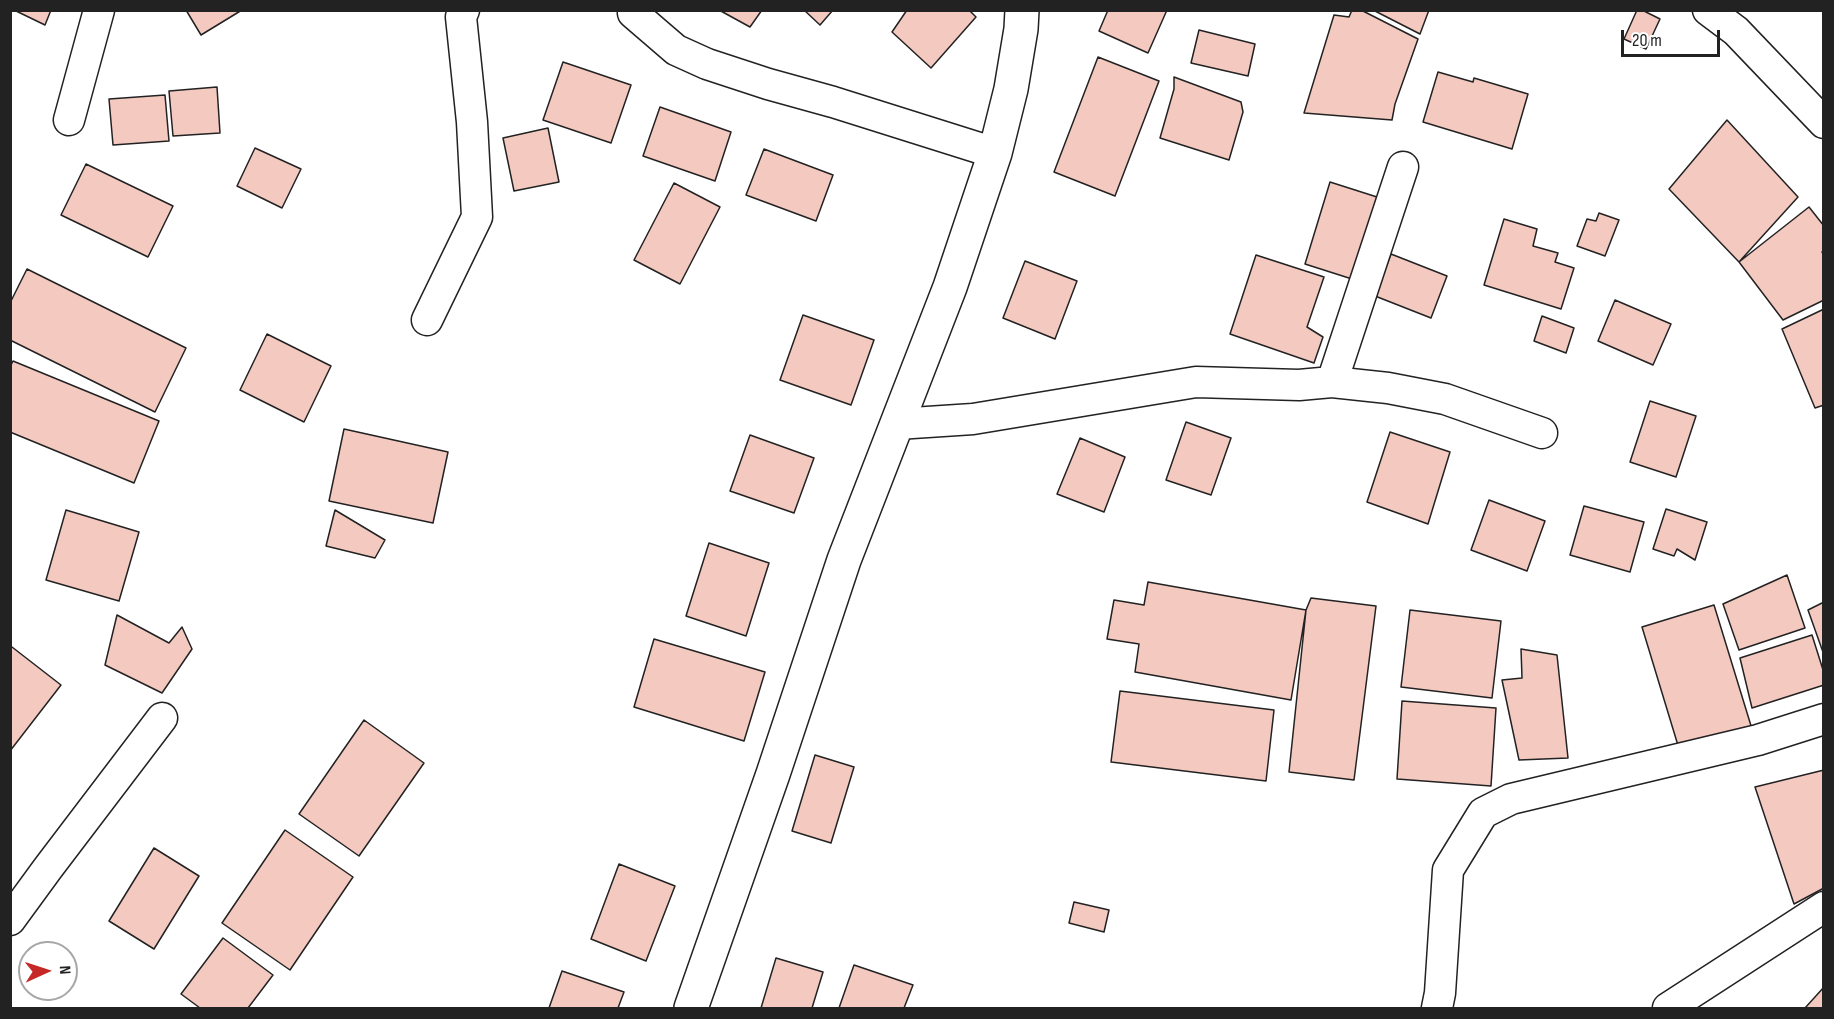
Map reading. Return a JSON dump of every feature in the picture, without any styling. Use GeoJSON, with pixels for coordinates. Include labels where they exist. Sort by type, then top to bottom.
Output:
{"type":"FeatureCollection","features":[{"type":"Feature","properties":{"kind":"street"},"geometry":{"type":"LineString","coordinates":[[69,120],[99,10]]}},
{"type":"Feature","properties":{"kind":"street"},"geometry":{"type":"LineString","coordinates":[[428,320],[477,217],[472,122],[460,17],[464,10]]}},
{"type":"Feature","properties":{"kind":"street"},"geometry":{"type":"LineString","coordinates":[[691,1008],[773,774],[843,560],[950,287],[995,153],[1011,89],[1022,10]]}},
{"type":"Feature","properties":{"kind":"street"},"geometry":{"type":"LineString","coordinates":[[1708,10],[1736,31],[1824,123]]}},
{"type":"Feature","properties":{"kind":"street"},"geometry":{"type":"LineString","coordinates":[[633,13],[676,50],[707,64],[995,153]]}},
{"type":"Feature","properties":{"kind":"street"},"geometry":{"type":"LineString","coordinates":[[1332,382],[1403,167]]}},
{"type":"Feature","properties":{"kind":"street"},"geometry":{"type":"LineString","coordinates":[[897,424],[973,419],[1196,382],[1299,386],[1332,382],[1388,388],[1445,399],[1542,433]]}},
{"type":"Feature","properties":{"kind":"street"},"geometry":{"type":"LineString","coordinates":[[10,920],[162,718]]}},
{"type":"Feature","properties":{"kind":"street"},"geometry":{"type":"LineString","coordinates":[[1437,1008],[1448,870],[1483,813],[1510,799],[1758,740],[1824,719]]}},
{"type":"Feature","properties":{"kind":"street"},"geometry":{"type":"LineString","coordinates":[[1668,1008],[1824,907]]}},
{"type":"Feature","properties":{"kind":"building"},"geometry":{"type":"Polygon","coordinates":[[[14,10],[51,10],[45,25],[14,10]]]}},
{"type":"Feature","properties":{"kind":"building"},"geometry":{"type":"Polygon","coordinates":[[[186,10],[242,10],[201,35],[186,10]]]}},
{"type":"Feature","properties":{"kind":"building"},"geometry":{"type":"Polygon","coordinates":[[[719,10],[762,10],[750,27],[719,10]]]}},
{"type":"Feature","properties":{"kind":"building"},"geometry":{"type":"Polygon","coordinates":[[[804,10],[833,10],[820,25],[804,10]]]}},
{"type":"Feature","properties":{"kind":"building"},"geometry":{"type":"Polygon","coordinates":[[[907,10],[969,10],[976,17],[931,68],[892,32],[907,10]]]}},
{"type":"Feature","properties":{"kind":"building"},"geometry":{"type":"Polygon","coordinates":[[[1108,10],[1167,10],[1148,53],[1099,31],[1108,10]]]}},
{"type":"Feature","properties":{"kind":"building"},"geometry":{"type":"Polygon","coordinates":[[[1352,10],[1361,10],[1418,39],[1395,104],[1392,120],[1304,113],[1334,15],[1349,17],[1352,10]]]}},
{"type":"Feature","properties":{"kind":"building"},"geometry":{"type":"Polygon","coordinates":[[[1373,10],[1429,10],[1420,34],[1373,10]]]}},
{"type":"Feature","properties":{"kind":"building"},"geometry":{"type":"Polygon","coordinates":[[[1637,10],[1642,10],[1660,19],[1646,49],[1624,39],[1637,10]]]}},
{"type":"Feature","properties":{"kind":"building"},"geometry":{"type":"Polygon","coordinates":[[[1199,30],[1255,44],[1248,76],[1191,63],[1199,30]]]}},
{"type":"Feature","properties":{"kind":"building"},"geometry":{"type":"Polygon","coordinates":[[[1098,57],[1159,81],[1115,196],[1054,172],[1098,57]]]}},
{"type":"Feature","properties":{"kind":"building"},"geometry":{"type":"Polygon","coordinates":[[[563,62],[631,85],[611,143],[543,120],[563,62]]]}},
{"type":"Feature","properties":{"kind":"building"},"geometry":{"type":"Polygon","coordinates":[[[1438,72],[1473,82],[1474,78],[1528,94],[1512,149],[1423,122],[1438,72]]]}},
{"type":"Feature","properties":{"kind":"building"},"geometry":{"type":"Polygon","coordinates":[[[1174,77],[1241,102],[1243,112],[1229,160],[1160,138],[1174,89],[1174,77]]]}},
{"type":"Feature","properties":{"kind":"building"},"geometry":{"type":"Polygon","coordinates":[[[217,87],[220,133],[173,136],[169,91],[217,87]]]}},
{"type":"Feature","properties":{"kind":"building"},"geometry":{"type":"Polygon","coordinates":[[[165,95],[169,141],[113,145],[109,99],[165,95]]]}},
{"type":"Feature","properties":{"kind":"building"},"geometry":{"type":"Polygon","coordinates":[[[660,107],[731,132],[715,181],[643,156],[660,107]]]}},
{"type":"Feature","properties":{"kind":"building"},"geometry":{"type":"Polygon","coordinates":[[[1727,120],[1798,197],[1739,262],[1669,189],[1727,120]]]}},
{"type":"Feature","properties":{"kind":"building"},"geometry":{"type":"Polygon","coordinates":[[[548,128],[559,182],[514,191],[503,138],[548,128]]]}},
{"type":"Feature","properties":{"kind":"building"},"geometry":{"type":"Polygon","coordinates":[[[255,148],[301,169],[282,208],[237,186],[255,148]]]}},
{"type":"Feature","properties":{"kind":"building"},"geometry":{"type":"Polygon","coordinates":[[[764,149],[833,175],[816,221],[746,195],[764,149]]]}},
{"type":"Feature","properties":{"kind":"building"},"geometry":{"type":"Polygon","coordinates":[[[86,164],[173,206],[148,257],[61,215],[86,164]]]}},
{"type":"Feature","properties":{"kind":"building"},"geometry":{"type":"Polygon","coordinates":[[[1330,182],[1377,197],[1352,279],[1305,264],[1330,182]]]}},
{"type":"Feature","properties":{"kind":"building"},"geometry":{"type":"Polygon","coordinates":[[[674,183],[720,207],[680,284],[634,260],[674,183]]]}},
{"type":"Feature","properties":{"kind":"building"},"geometry":{"type":"Polygon","coordinates":[[[1809,207],[1824,226],[1824,251],[1822,252],[1824,256],[1824,300],[1783,320],[1739,262],[1809,207]]]}},
{"type":"Feature","properties":{"kind":"building"},"geometry":{"type":"Polygon","coordinates":[[[1599,213],[1619,220],[1605,256],[1577,246],[1587,219],[1596,221],[1599,213]]]}},
{"type":"Feature","properties":{"kind":"building"},"geometry":{"type":"Polygon","coordinates":[[[1504,219],[1537,229],[1533,246],[1558,253],[1555,262],[1574,268],[1561,309],[1484,285],[1504,219]]]}},
{"type":"Feature","properties":{"kind":"building"},"geometry":{"type":"Polygon","coordinates":[[[1391,254],[1447,276],[1431,318],[1375,296],[1391,254]]]}},
{"type":"Feature","properties":{"kind":"building"},"geometry":{"type":"Polygon","coordinates":[[[1256,255],[1324,277],[1307,327],[1323,337],[1314,363],[1230,334],[1256,255]]]}},
{"type":"Feature","properties":{"kind":"building"},"geometry":{"type":"Polygon","coordinates":[[[1025,261],[1077,281],[1055,339],[1003,318],[1025,261]]]}},
{"type":"Feature","properties":{"kind":"building"},"geometry":{"type":"Polygon","coordinates":[[[27,269],[186,348],[155,412],[10,340],[10,303],[27,269]]]}},
{"type":"Feature","properties":{"kind":"building"},"geometry":{"type":"Polygon","coordinates":[[[1615,300],[1671,324],[1653,365],[1598,341],[1615,300]]]}},
{"type":"Feature","properties":{"kind":"building"},"geometry":{"type":"Polygon","coordinates":[[[1824,309],[1824,405],[1815,408],[1782,329],[1824,309]]]}},
{"type":"Feature","properties":{"kind":"building"},"geometry":{"type":"Polygon","coordinates":[[[803,315],[874,340],[851,405],[780,380],[803,315]]]}},
{"type":"Feature","properties":{"kind":"building"},"geometry":{"type":"Polygon","coordinates":[[[1542,316],[1574,328],[1566,353],[1534,341],[1542,316]]]}},
{"type":"Feature","properties":{"kind":"building"},"geometry":{"type":"Polygon","coordinates":[[[267,334],[331,366],[304,422],[240,390],[267,334]]]}},
{"type":"Feature","properties":{"kind":"building"},"geometry":{"type":"Polygon","coordinates":[[[13,361],[159,421],[134,483],[10,432],[10,367],[13,361]]]}},
{"type":"Feature","properties":{"kind":"building"},"geometry":{"type":"Polygon","coordinates":[[[1650,401],[1696,416],[1676,477],[1630,462],[1650,401]]]}},
{"type":"Feature","properties":{"kind":"building"},"geometry":{"type":"Polygon","coordinates":[[[1186,422],[1231,438],[1211,495],[1166,480],[1186,422]]]}},
{"type":"Feature","properties":{"kind":"building"},"geometry":{"type":"Polygon","coordinates":[[[344,429],[448,452],[433,523],[329,501],[344,429]]]}},
{"type":"Feature","properties":{"kind":"building"},"geometry":{"type":"Polygon","coordinates":[[[1390,432],[1450,452],[1428,524],[1367,502],[1390,432]]]}},
{"type":"Feature","properties":{"kind":"building"},"geometry":{"type":"Polygon","coordinates":[[[750,435],[814,458],[794,513],[730,491],[750,435]]]}},
{"type":"Feature","properties":{"kind":"building"},"geometry":{"type":"Polygon","coordinates":[[[1080,438],[1125,457],[1104,512],[1057,494],[1080,438]]]}},
{"type":"Feature","properties":{"kind":"building"},"geometry":{"type":"Polygon","coordinates":[[[1489,500],[1545,521],[1527,571],[1471,550],[1489,500]]]}},
{"type":"Feature","properties":{"kind":"building"},"geometry":{"type":"Polygon","coordinates":[[[1584,506],[1644,522],[1630,572],[1570,555],[1584,506]]]}},
{"type":"Feature","properties":{"kind":"building"},"geometry":{"type":"Polygon","coordinates":[[[1666,509],[1707,522],[1695,560],[1677,549],[1674,556],[1653,549],[1666,509]]]}},
{"type":"Feature","properties":{"kind":"building"},"geometry":{"type":"Polygon","coordinates":[[[66,510],[139,532],[119,601],[46,580],[66,510]]]}},
{"type":"Feature","properties":{"kind":"building"},"geometry":{"type":"Polygon","coordinates":[[[335,510],[385,540],[375,558],[326,546],[335,510]]]}},
{"type":"Feature","properties":{"kind":"building"},"geometry":{"type":"Polygon","coordinates":[[[709,543],[769,563],[746,636],[686,616],[709,543]]]}},
{"type":"Feature","properties":{"kind":"building"},"geometry":{"type":"Polygon","coordinates":[[[1787,575],[1805,628],[1739,650],[1723,604],[1787,575]]]}},
{"type":"Feature","properties":{"kind":"building"},"geometry":{"type":"Polygon","coordinates":[[[1148,582],[1306,610],[1291,700],[1135,672],[1139,644],[1107,639],[1114,600],[1144,605],[1148,582]]]}},
{"type":"Feature","properties":{"kind":"building"},"geometry":{"type":"Polygon","coordinates":[[[1311,598],[1376,606],[1354,780],[1289,772],[1306,610],[1311,598]]]}},
{"type":"Feature","properties":{"kind":"building"},"geometry":{"type":"Polygon","coordinates":[[[1824,602],[1824,655],[1808,610],[1824,602]]]}},
{"type":"Feature","properties":{"kind":"building"},"geometry":{"type":"Polygon","coordinates":[[[1714,605],[1752,729],[1680,752],[1642,627],[1714,605]]]}},
{"type":"Feature","properties":{"kind":"building"},"geometry":{"type":"Polygon","coordinates":[[[1410,610],[1501,621],[1492,698],[1401,687],[1410,610]]]}},
{"type":"Feature","properties":{"kind":"building"},"geometry":{"type":"Polygon","coordinates":[[[117,615],[169,643],[182,627],[192,649],[162,693],[105,665],[117,615]]]}},
{"type":"Feature","properties":{"kind":"building"},"geometry":{"type":"Polygon","coordinates":[[[1812,635],[1824,673],[1824,685],[1752,708],[1740,658],[1812,635]]]}},
{"type":"Feature","properties":{"kind":"building"},"geometry":{"type":"Polygon","coordinates":[[[654,639],[765,672],[744,741],[634,707],[654,639]]]}},
{"type":"Feature","properties":{"kind":"building"},"geometry":{"type":"Polygon","coordinates":[[[12,647],[61,685],[10,751],[10,649],[12,647]]]}},
{"type":"Feature","properties":{"kind":"building"},"geometry":{"type":"Polygon","coordinates":[[[1521,649],[1557,655],[1568,758],[1519,760],[1502,680],[1522,678],[1521,649]]]}},
{"type":"Feature","properties":{"kind":"building"},"geometry":{"type":"Polygon","coordinates":[[[1120,691],[1274,710],[1266,781],[1111,762],[1120,691]]]}},
{"type":"Feature","properties":{"kind":"building"},"geometry":{"type":"Polygon","coordinates":[[[1402,701],[1496,708],[1491,786],[1397,779],[1402,701]]]}},
{"type":"Feature","properties":{"kind":"building"},"geometry":{"type":"Polygon","coordinates":[[[364,720],[424,763],[359,856],[299,814],[364,720]]]}},
{"type":"Feature","properties":{"kind":"building"},"geometry":{"type":"Polygon","coordinates":[[[815,755],[854,767],[831,843],[792,831],[815,755]]]}},
{"type":"Feature","properties":{"kind":"building"},"geometry":{"type":"Polygon","coordinates":[[[1824,770],[1824,888],[1794,904],[1755,787],[1824,770]]]}},
{"type":"Feature","properties":{"kind":"building"},"geometry":{"type":"Polygon","coordinates":[[[285,830],[353,877],[290,970],[222,923],[285,830]]]}},
{"type":"Feature","properties":{"kind":"building"},"geometry":{"type":"Polygon","coordinates":[[[154,848],[199,876],[154,949],[109,921],[154,848]]]}},
{"type":"Feature","properties":{"kind":"building"},"geometry":{"type":"Polygon","coordinates":[[[619,864],[675,886],[646,961],[591,939],[619,864]]]}},
{"type":"Feature","properties":{"kind":"building"},"geometry":{"type":"Polygon","coordinates":[[[1074,902],[1109,910],[1104,932],[1069,923],[1074,902]]]}},
{"type":"Feature","properties":{"kind":"building"},"geometry":{"type":"Polygon","coordinates":[[[223,938],[273,975],[248,1008],[200,1008],[181,994],[223,938]]]}},
{"type":"Feature","properties":{"kind":"building"},"geometry":{"type":"Polygon","coordinates":[[[776,958],[823,972],[812,1008],[761,1008],[776,958]]]}},
{"type":"Feature","properties":{"kind":"building"},"geometry":{"type":"Polygon","coordinates":[[[854,965],[913,985],[904,1008],[839,1008],[854,965]]]}},
{"type":"Feature","properties":{"kind":"building"},"geometry":{"type":"Polygon","coordinates":[[[562,971],[624,992],[618,1008],[549,1008],[562,971]]]}},
{"type":"Feature","properties":{"kind":"building"},"geometry":{"type":"Polygon","coordinates":[[[1824,987],[1824,1008],[1805,1008],[1824,987]]]}}]}
